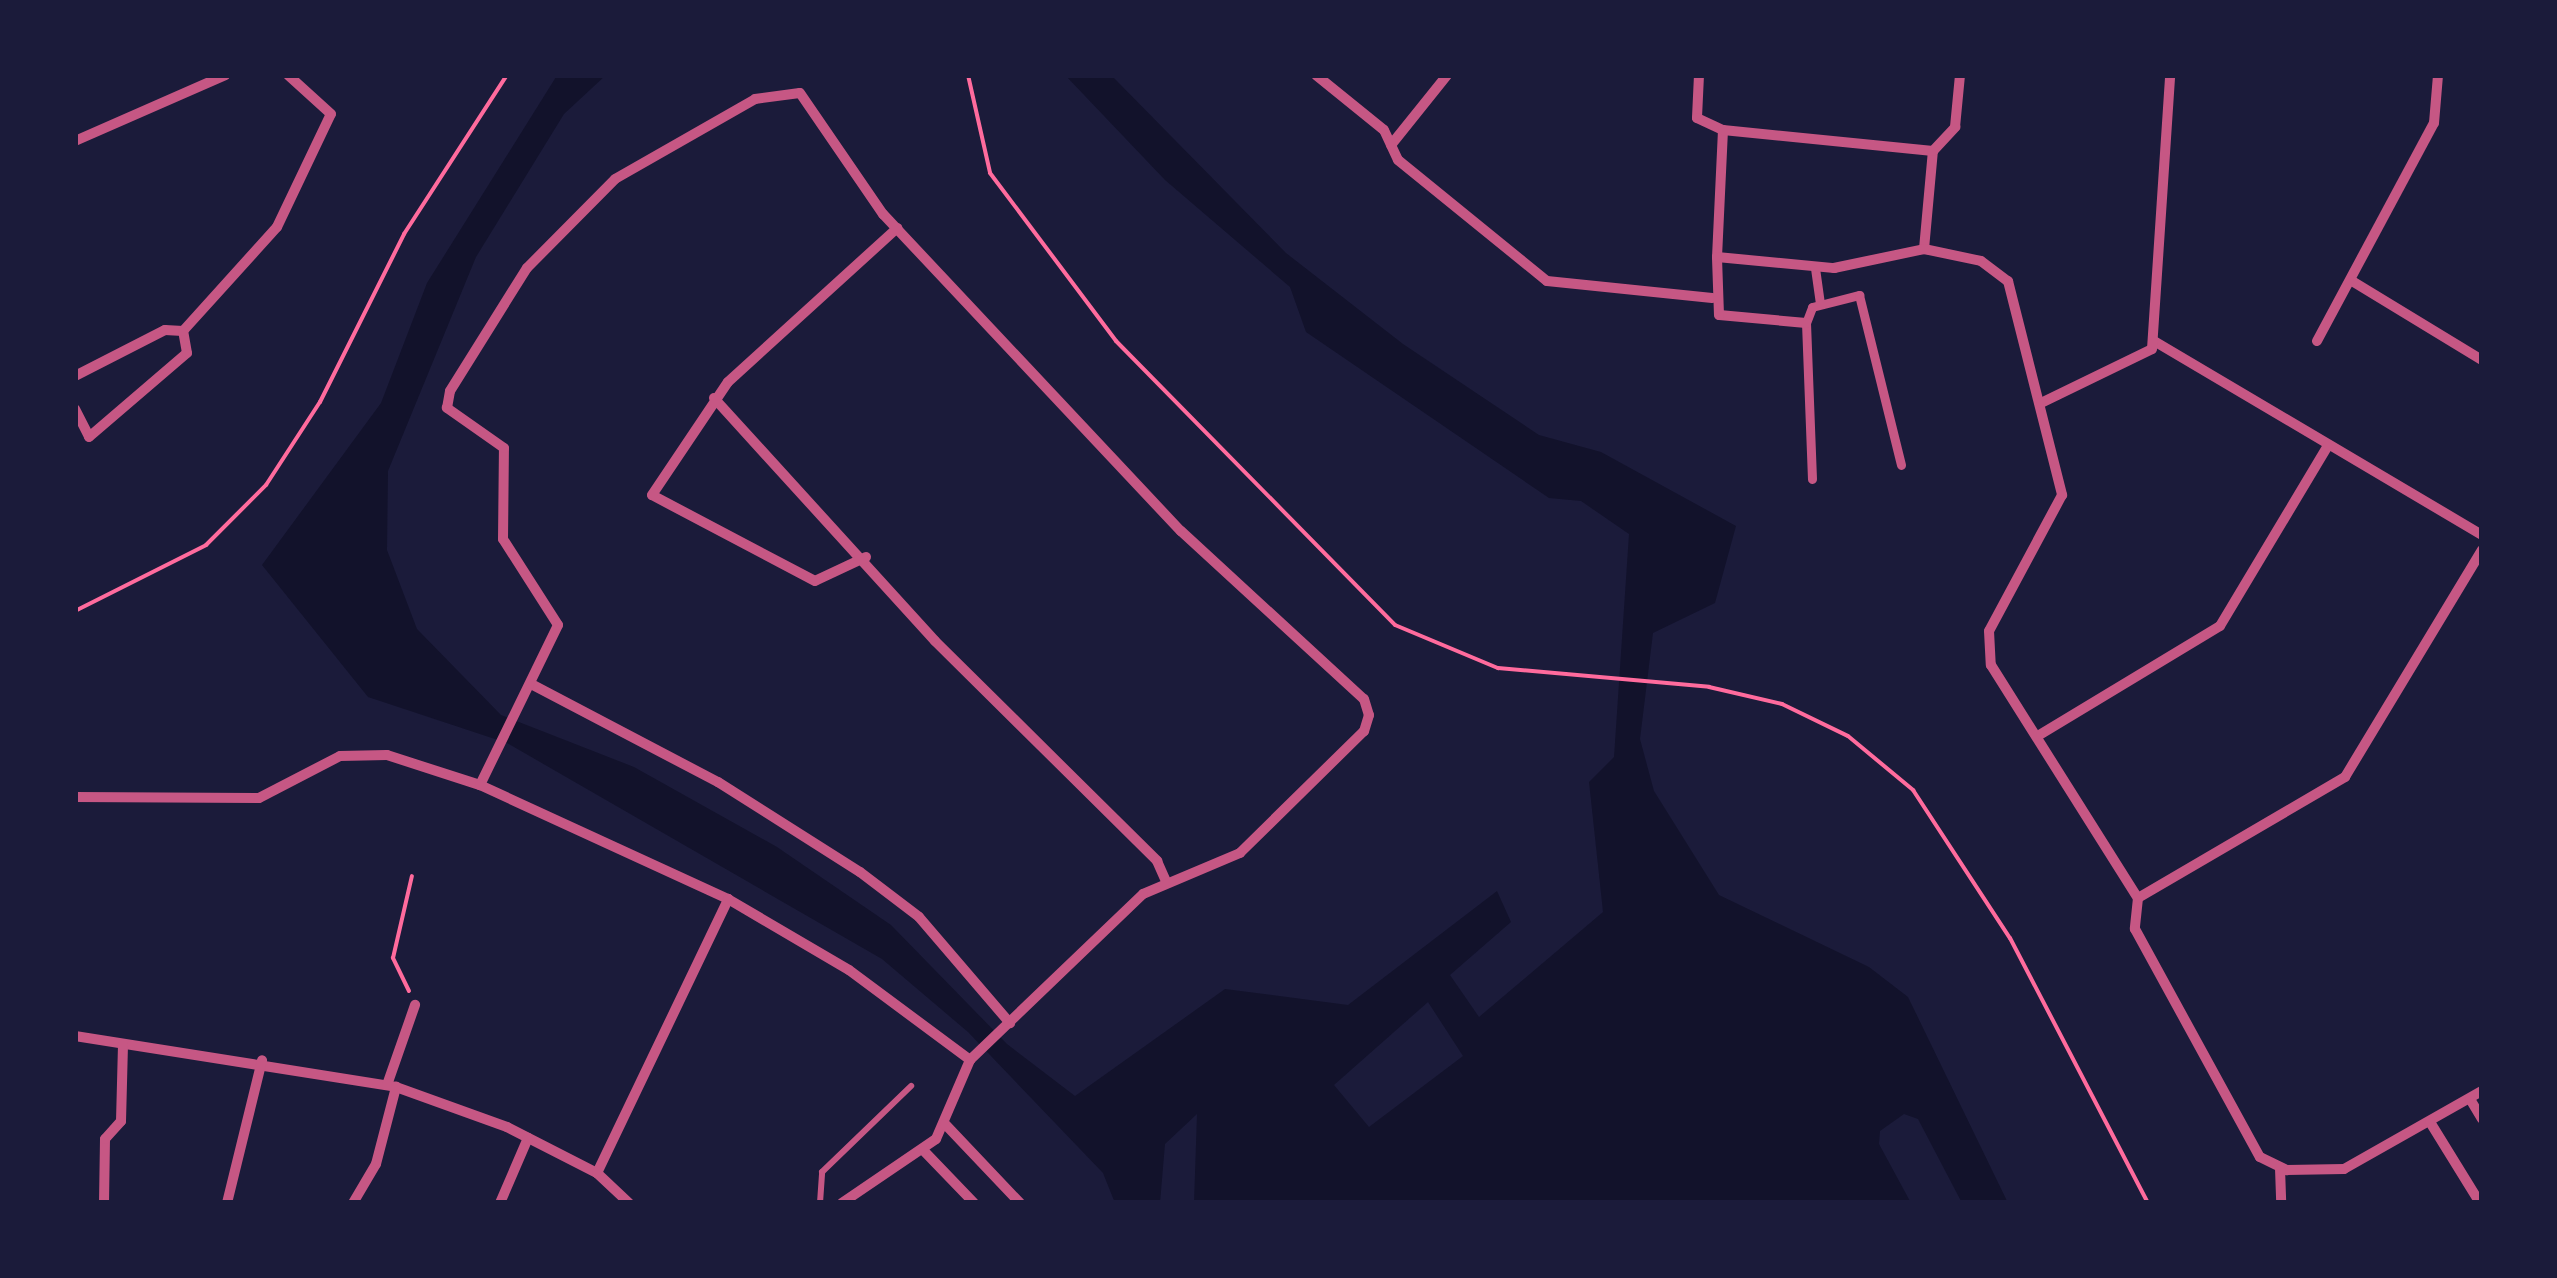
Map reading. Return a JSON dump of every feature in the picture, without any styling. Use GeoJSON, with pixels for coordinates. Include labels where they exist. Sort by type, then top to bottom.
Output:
{"type":"FeatureCollection","features":[{"type":"Feature","properties":{"kind":"street"},"geometry":{"type":"LineString","coordinates":[[75,141],[225,75]]}},
{"type":"Feature","properties":{"kind":"street"},"geometry":{"type":"LineString","coordinates":[[183,331],[277,227],[330,108],[288,75]]}},
{"type":"Feature","properties":{"kind":"street"},"geometry":{"type":"LineString","coordinates":[[1316,75],[1391,145],[1398,160],[1547,280],[1712,298]]}},
{"type":"Feature","properties":{"kind":"street"},"geometry":{"type":"LineString","coordinates":[[1391,145],[1447,75]]}},
{"type":"Feature","properties":{"kind":"street"},"geometry":{"type":"LineString","coordinates":[[1699,75],[1697,118],[1724,130],[1932,151]]}},
{"type":"Feature","properties":{"kind":"street"},"geometry":{"type":"LineString","coordinates":[[1924,249],[1932,151],[1955,127],[1960,75]]}},
{"type":"Feature","properties":{"kind":"street"},"geometry":{"type":"LineString","coordinates":[[2041,402],[2140,361],[2154,341],[2170,75]]}},
{"type":"Feature","properties":{"kind":"street"},"geometry":{"type":"LineString","coordinates":[[2318,340],[2434,122],[2438,75]]}},
{"type":"Feature","properties":{"kind":"street"},"geometry":{"type":"LineString","coordinates":[[480,785],[558,635],[556,615],[503,540],[504,448],[447,408],[447,398],[512,288],[602,190],[755,99],[800,93],[897,228],[1194,544],[1249,598],[1276,609],[1368,706],[1364,731],[1240,853],[1143,894],[970,1060],[936,1139],[842,1203]]}},
{"type":"Feature","properties":{"kind":"street"},"geometry":{"type":"LineString","coordinates":[[1724,130],[1712,298],[1719,316],[1806,324]]}},
{"type":"Feature","properties":{"kind":"street"},"geometry":{"type":"LineString","coordinates":[[866,557],[815,581],[652,495],[714,398],[897,228]]}},
{"type":"Feature","properties":{"kind":"street"},"geometry":{"type":"LineString","coordinates":[[1716,257],[1815,268],[1924,249],[1981,261],[2008,281],[2062,495],[1987,648],[2000,681],[2041,734],[2138,898],[2135,929],[2230,1090],[2254,1150],[2280,1168],[2344,1169],[2482,1092]]}},
{"type":"Feature","properties":{"kind":"street"},"geometry":{"type":"LineString","coordinates":[[1812,479],[1806,324],[1820,303],[1815,268]]}},
{"type":"Feature","properties":{"kind":"street"},"geometry":{"type":"LineString","coordinates":[[2352,280],[2482,360]]}},
{"type":"Feature","properties":{"kind":"street"},"geometry":{"type":"LineString","coordinates":[[1820,303],[1859,295],[1901,465]]}},
{"type":"Feature","properties":{"kind":"street"},"geometry":{"type":"LineString","coordinates":[[75,376],[165,330],[183,331]]}},
{"type":"Feature","properties":{"kind":"street"},"geometry":{"type":"LineString","coordinates":[[75,410],[89,437],[187,352],[183,331]]}},
{"type":"Feature","properties":{"kind":"street"},"geometry":{"type":"LineString","coordinates":[[2154,341],[2327,447],[2346,449],[2482,535]]}},
{"type":"Feature","properties":{"kind":"street"},"geometry":{"type":"LineString","coordinates":[[714,398],[866,557],[935,641],[1157,861],[1167,883]]}},
{"type":"Feature","properties":{"kind":"street"},"geometry":{"type":"LineString","coordinates":[[2041,734],[2220,626],[2327,447]]}},
{"type":"Feature","properties":{"kind":"street"},"geometry":{"type":"LineString","coordinates":[[2138,898],[2345,777],[2482,550]]}},
{"type":"Feature","properties":{"kind":"street"},"geometry":{"type":"LineString","coordinates":[[533,685],[844,861],[920,917],[1005,1027]]}},
{"type":"Feature","properties":{"kind":"street"},"geometry":{"type":"LineString","coordinates":[[75,797],[259,798],[364,752],[452,775],[728,900],[849,970],[970,1060]]}},
{"type":"Feature","properties":{"kind":"street"},"geometry":{"type":"LineString","coordinates":[[597,1173],[728,900]]}},
{"type":"Feature","properties":{"kind":"street"},"geometry":{"type":"LineString","coordinates":[[354,1203],[376,1164],[391,1086],[415,1005]]}},
{"type":"Feature","properties":{"kind":"street"},"geometry":{"type":"LineString","coordinates":[[75,1036],[262,1060],[391,1086],[528,1138],[597,1173],[628,1203]]}},
{"type":"Feature","properties":{"kind":"street"},"geometry":{"type":"LineString","coordinates":[[104,1203],[105,1139],[121,1120],[124,1044]]}},
{"type":"Feature","properties":{"kind":"street"},"geometry":{"type":"LineString","coordinates":[[227,1203],[262,1060]]}},
{"type":"Feature","properties":{"kind":"street"},"geometry":{"type":"LineString","coordinates":[[2470,1098],[2482,1119]]}},
{"type":"Feature","properties":{"kind":"street"},"geometry":{"type":"LineString","coordinates":[[2430,1122],[2480,1203]]}},
{"type":"Feature","properties":{"kind":"street"},"geometry":{"type":"LineString","coordinates":[[945,1124],[1020,1203]]}},
{"type":"Feature","properties":{"kind":"street"},"geometry":{"type":"LineString","coordinates":[[500,1203],[528,1138]]}},
{"type":"Feature","properties":{"kind":"street"},"geometry":{"type":"LineString","coordinates":[[924,1150],[974,1203]]}},
{"type":"Feature","properties":{"kind":"street"},"geometry":{"type":"LineString","coordinates":[[2280,1168],[2281,1203]]}},
{"type":"Feature","properties":{"kind":"lane"},"geometry":{"type":"LineString","coordinates":[[820,1203],[822,1172],[911,1086]]}},
{"type":"Feature","properties":{"kind":"path"},"geometry":{"type":"LineString","coordinates":[[75,611],[206,545],[266,486],[412,220],[507,75]]}},
{"type":"Feature","properties":{"kind":"path"},"geometry":{"type":"LineString","coordinates":[[968,75],[978,143],[1000,191],[1146,376],[1374,610],[1453,656],[1656,682],[1806,713],[1913,790],[2010,938],[2148,1203]]}},
{"type":"Feature","properties":{"kind":"path"},"geometry":{"type":"LineString","coordinates":[[412,876],[393,958],[415,1005]]}},
{"type":"Feature","properties":{"kind":"shaded area"},"geometry":{"type":"Polygon","coordinates":[[[606,75],[564,114],[476,257],[388,471],[387,550],[417,629],[501,715],[634,767],[777,847],[891,925],[1007,1044],[1075,1096],[1225,989],[1348,1005],[1497,891],[1511,922],[1450,975],[1479,1017],[1603,912],[1589,782],[1614,757],[1629,534],[1581,501],[1549,498],[1306,332],[1290,287],[1165,180],[1065,75],[1111,75],[1286,253],[1403,344],[1539,435],[1601,452],[1736,526],[1715,603],[1653,633],[1640,739],[1654,791],[1719,895],[1869,967],[1908,997],[2008,1203],[1962,1203],[1918,1119],[1904,1114],[1880,1131],[1879,1144],[1911,1203],[1194,1203],[1197,1114],[1165,1144],[1160,1203],[1115,1203],[1103,1173],[968,1032],[882,959],[507,743],[368,697],[262,565],[381,403],[427,283],[556,77],[606,75]],[[1428,1002],[1334,1085],[1369,1127],[1463,1056],[1428,1002]]]}}]}
